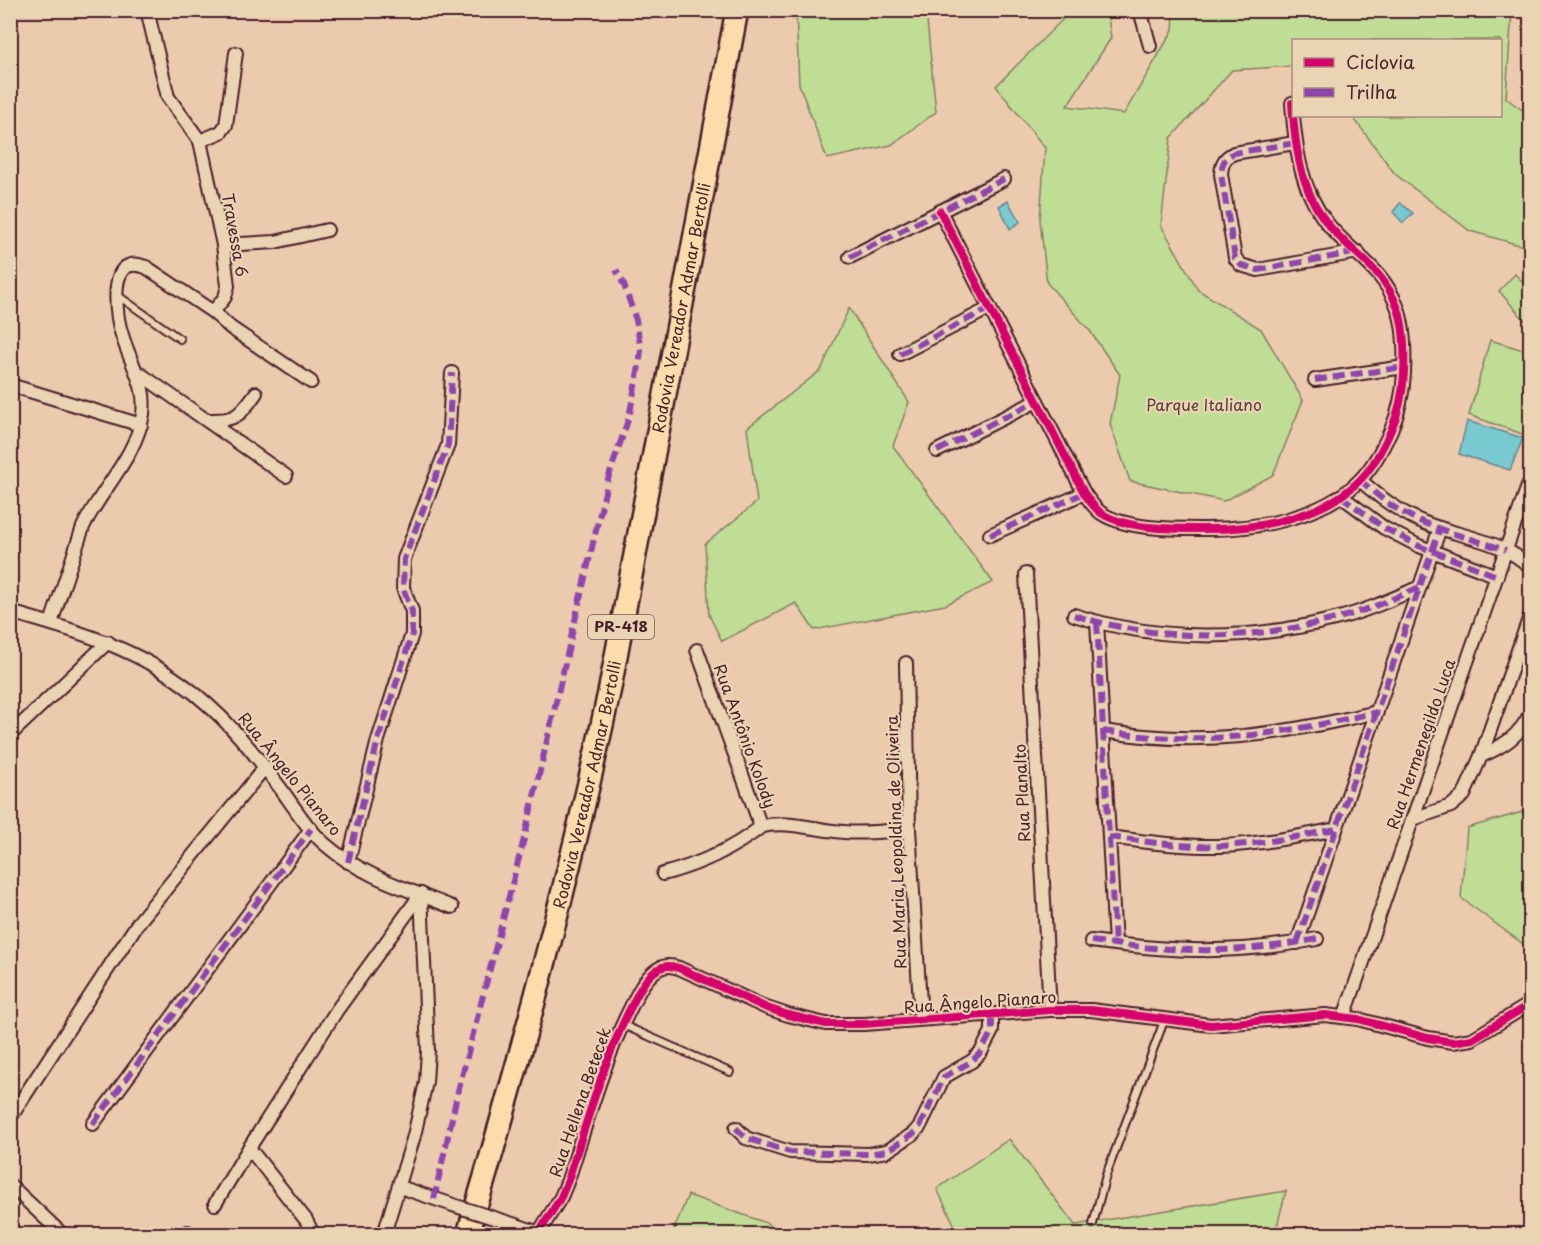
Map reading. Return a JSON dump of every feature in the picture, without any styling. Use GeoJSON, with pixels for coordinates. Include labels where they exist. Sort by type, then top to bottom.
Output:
{"type":"FeatureCollection","features":[{"type":"Feature","properties":{"kind":"highway","name":"Rodovia Vereador Admar Bertolli"},"geometry":{"type":"LineString","coordinates":[[468,1234],[547,955],[592,774],[738,10]]}},
{"type":"Feature","properties":{"kind":"street","name":"Travessa 6"},"geometry":{"type":"LineString","coordinates":[[147,10],[168,97],[200,141],[223,245],[228,286],[225,297],[213,312]]}},
{"type":"Feature","properties":{"kind":"street"},"geometry":{"type":"LineString","coordinates":[[1140,10],[1150,46]]}},
{"type":"Feature","properties":{"kind":"street"},"geometry":{"type":"LineString","coordinates":[[200,141],[221,132],[226,125],[236,53]]}},
{"type":"Feature","properties":{"kind":"street"},"geometry":{"type":"LineString","coordinates":[[940,211],[1083,493],[1099,512],[1108,517],[1143,525],[1206,529],[1236,528],[1288,519],[1341,496],[1360,480],[1375,461],[1395,421],[1402,396],[1404,367],[1402,326],[1397,307],[1380,275],[1332,229],[1317,208],[1302,173],[1295,143],[1293,117]]}},
{"type":"Feature","properties":{"kind":"street"},"geometry":{"type":"LineString","coordinates":[[1295,143],[1234,153],[1226,157],[1222,164],[1221,174],[1235,258],[1241,265],[1258,270],[1358,252]]}},
{"type":"Feature","properties":{"kind":"street"},"geometry":{"type":"LineString","coordinates":[[850,257],[1004,179]]}},
{"type":"Feature","properties":{"kind":"street"},"geometry":{"type":"LineString","coordinates":[[223,245],[275,242],[327,230]]}},
{"type":"Feature","properties":{"kind":"street"},"geometry":{"type":"LineString","coordinates":[[51,623],[83,527],[127,456],[141,425],[144,399],[121,333],[117,295],[121,271],[137,264],[154,271],[213,312],[231,328],[311,382]]}},
{"type":"Feature","properties":{"kind":"street"},"geometry":{"type":"LineString","coordinates":[[900,354],[990,308]]}},
{"type":"Feature","properties":{"kind":"street"},"geometry":{"type":"LineString","coordinates":[[1315,380],[1404,367]]}},
{"type":"Feature","properties":{"kind":"street"},"geometry":{"type":"LineString","coordinates":[[136,371],[286,476]]}},
{"type":"Feature","properties":{"kind":"street"},"geometry":{"type":"LineString","coordinates":[[348,862],[378,740],[412,634],[413,621],[403,588],[404,559],[448,445],[452,373]]}},
{"type":"Feature","properties":{"kind":"street"},"geometry":{"type":"LineString","coordinates":[[10,385],[141,425]]}},
{"type":"Feature","properties":{"kind":"street"},"geometry":{"type":"LineString","coordinates":[[208,420],[224,420],[237,416],[256,393]]}},
{"type":"Feature","properties":{"kind":"street"},"geometry":{"type":"LineString","coordinates":[[937,451],[1037,401]]}},
{"type":"Feature","properties":{"kind":"street"},"geometry":{"type":"LineString","coordinates":[[1360,480],[1396,509],[1440,528],[1506,550],[1530,567]]}},
{"type":"Feature","properties":{"kind":"street","name":"Rua Hermenegildo Luca"},"geometry":{"type":"LineString","coordinates":[[1344,1017],[1529,483]]}},
{"type":"Feature","properties":{"kind":"street"},"geometry":{"type":"LineString","coordinates":[[990,535],[1083,493]]}},
{"type":"Feature","properties":{"kind":"street"},"geometry":{"type":"LineString","coordinates":[[1341,496],[1384,528],[1432,552],[1497,576]]}},
{"type":"Feature","properties":{"kind":"street"},"geometry":{"type":"LineString","coordinates":[[1297,943],[1440,528]]}},
{"type":"Feature","properties":{"kind":"street","name":"Rua Planalto"},"geometry":{"type":"LineString","coordinates":[[1026,574],[1050,1010]]}},
{"type":"Feature","properties":{"kind":"street"},"geometry":{"type":"LineString","coordinates":[[1074,615],[1134,630],[1169,635],[1203,636],[1270,632],[1336,619],[1420,587]]}},
{"type":"Feature","properties":{"kind":"street","name":"Rua Ângelo Pianaro"},"geometry":{"type":"LineString","coordinates":[[10,612],[108,642],[160,669],[195,694],[235,730],[323,843],[348,862],[452,907]]}},
{"type":"Feature","properties":{"kind":"street"},"geometry":{"type":"LineString","coordinates":[[1413,819],[1458,802],[1470,785],[1528,637],[1530,616]]}},
{"type":"Feature","properties":{"kind":"street"},"geometry":{"type":"LineString","coordinates":[[1097,622],[1115,944]]}},
{"type":"Feature","properties":{"kind":"street"},"geometry":{"type":"LineString","coordinates":[[10,735],[108,642]]}},
{"type":"Feature","properties":{"kind":"street","name":"Rua Antônio Kolody"},"geometry":{"type":"LineString","coordinates":[[697,650],[761,827],[774,824],[823,831],[861,833],[909,829]]}},
{"type":"Feature","properties":{"kind":"street","name":"Rua Maria Leopoldina de Oliveira"},"geometry":{"type":"LineString","coordinates":[[906,663],[909,829],[921,1019]]}},
{"type":"Feature","properties":{"kind":"street"},"geometry":{"type":"LineString","coordinates":[[1103,731],[1168,739],[1230,738],[1302,729],[1377,712]]}},
{"type":"Feature","properties":{"kind":"street"},"geometry":{"type":"LineString","coordinates":[[1481,756],[1513,739],[1524,727],[1530,714]]}},
{"type":"Feature","properties":{"kind":"street"},"geometry":{"type":"LineString","coordinates":[[10,1118],[138,923],[265,767]]}},
{"type":"Feature","properties":{"kind":"street"},"geometry":{"type":"LineString","coordinates":[[663,874],[700,863],[733,846],[761,827]]}},
{"type":"Feature","properties":{"kind":"street"},"geometry":{"type":"LineString","coordinates":[[93,1124],[311,829]]}},
{"type":"Feature","properties":{"kind":"street"},"geometry":{"type":"LineString","coordinates":[[1109,837],[1180,845],[1220,846],[1255,844],[1336,829]]}},
{"type":"Feature","properties":{"kind":"street"},"geometry":{"type":"LineString","coordinates":[[215,1204],[337,1011],[421,894]]}},
{"type":"Feature","properties":{"kind":"street"},"geometry":{"type":"LineString","coordinates":[[384,1234],[400,1187],[421,1110],[428,1051],[421,894]]}},
{"type":"Feature","properties":{"kind":"street"},"geometry":{"type":"LineString","coordinates":[[1091,940],[1189,951],[1220,951],[1244,950],[1317,939]]}},
{"type":"Feature","properties":{"kind":"street","name":"Rua Hellena Betecek"},"geometry":{"type":"LineString","coordinates":[[539,1234],[561,1197],[568,1180],[622,1024],[649,977],[664,966],[679,968]]}},
{"type":"Feature","properties":{"kind":"street","name":"Rua Ângelo Pianaro"},"geometry":{"type":"LineString","coordinates":[[679,968],[767,1008],[807,1021],[846,1025],[1050,1010],[1091,1011],[1164,1021],[1220,1025],[1307,1016],[1344,1017],[1377,1023],[1435,1040],[1453,1042],[1472,1039],[1530,1004]]}},
{"type":"Feature","properties":{"kind":"street"},"geometry":{"type":"LineString","coordinates":[[736,1128],[746,1138],[790,1152],[868,1154],[887,1151],[914,1134],[944,1077],[972,1061],[981,1052],[992,1031],[992,1014]]}},
{"type":"Feature","properties":{"kind":"street"},"geometry":{"type":"LineString","coordinates":[[249,1148],[306,1220],[313,1234]]}},
{"type":"Feature","properties":{"kind":"street"},"geometry":{"type":"LineString","coordinates":[[10,1185],[62,1234]]}},
{"type":"Feature","properties":{"kind":"street"},"geometry":{"type":"LineString","coordinates":[[400,1187],[539,1234]]}},
{"type":"Feature","properties":{"kind":"lane"},"geometry":{"type":"LineString","coordinates":[[117,295],[180,339]]}},
{"type":"Feature","properties":{"kind":"lane"},"geometry":{"type":"LineString","coordinates":[[1093,1224],[1106,1175],[1164,1021]]}},
{"type":"Feature","properties":{"kind":"lane"},"geometry":{"type":"LineString","coordinates":[[622,1024],[730,1072]]}},
{"type":"Feature","properties":{"kind":"green space"},"geometry":{"type":"Polygon","coordinates":[[[796,11],[926,11],[936,112],[891,145],[827,159],[799,84],[796,11]]]}},
{"type":"Feature","properties":{"kind":"green space","name":"Parque Italiano"},"geometry":{"type":"Polygon","coordinates":[[[1063,11],[1107,11],[1111,38],[1067,106],[1124,114],[1173,30],[1174,11],[1512,11],[1506,98],[1530,116],[1530,248],[1470,231],[1395,174],[1355,120],[1356,117],[1502,117],[1502,39],[1292,39],[1292,66],[1232,70],[1171,138],[1161,225],[1198,290],[1261,329],[1303,400],[1273,475],[1224,501],[1130,481],[1110,424],[1120,375],[1090,331],[1047,283],[1040,220],[1045,148],[996,86],[1066,16],[1063,11]]]}},
{"type":"Feature","properties":{"kind":"green space"},"geometry":{"type":"Polygon","coordinates":[[[1515,274],[1530,290],[1530,326],[1499,291],[1515,274]]]}},
{"type":"Feature","properties":{"kind":"green space"},"geometry":{"type":"Polygon","coordinates":[[[849,308],[909,402],[893,446],[993,582],[945,605],[814,630],[796,603],[722,641],[709,615],[705,544],[757,502],[747,428],[821,370],[849,308]]]}},
{"type":"Feature","properties":{"kind":"green space"},"geometry":{"type":"Polygon","coordinates":[[[1490,340],[1530,352],[1530,421],[1525,435],[1469,415],[1490,340]]]}},
{"type":"Feature","properties":{"kind":"green space"},"geometry":{"type":"Polygon","coordinates":[[[1530,798],[1530,949],[1461,898],[1467,828],[1522,812],[1530,798]]]}},
{"type":"Feature","properties":{"kind":"green space"},"geometry":{"type":"Polygon","coordinates":[[[1009,1139],[1075,1225],[1286,1191],[1275,1234],[959,1234],[937,1189],[1009,1139]]]}},
{"type":"Feature","properties":{"kind":"green space"},"geometry":{"type":"Polygon","coordinates":[[[688,1195],[769,1224],[767,1234],[672,1234],[688,1195]]]}},
{"type":"Feature","properties":{"kind":"water"},"geometry":{"type":"Polygon","coordinates":[[[1008,201],[1020,222],[1010,229],[999,206],[1008,201]]]}},
{"type":"Feature","properties":{"kind":"water"},"geometry":{"type":"Polygon","coordinates":[[[1400,203],[1413,213],[1403,223],[1393,212],[1400,203]]]}},
{"type":"Feature","properties":{"kind":"water"},"geometry":{"type":"Polygon","coordinates":[[[1467,421],[1523,438],[1510,470],[1459,454],[1467,421]]]}},
{"type":"Feature","properties":{"kind":"marked path"},"geometry":{"type":"LineString","coordinates":[[1295,143],[1234,153],[1224,161],[1221,174],[1235,258],[1241,265],[1258,270],[1358,252]]}},
{"type":"Feature","properties":{"kind":"marked path"},"geometry":{"type":"LineString","coordinates":[[850,257],[1004,179]]}},
{"type":"Feature","properties":{"kind":"marked path"},"geometry":{"type":"LineString","coordinates":[[434,1199],[458,1091],[525,835],[608,479],[629,417],[639,366],[641,350],[636,320],[624,285],[616,270]]}},
{"type":"Feature","properties":{"kind":"marked path"},"geometry":{"type":"LineString","coordinates":[[900,354],[990,308]]}},
{"type":"Feature","properties":{"kind":"marked path"},"geometry":{"type":"LineString","coordinates":[[1315,380],[1404,367]]}},
{"type":"Feature","properties":{"kind":"marked path"},"geometry":{"type":"LineString","coordinates":[[348,862],[378,740],[412,634],[412,611],[403,588],[404,559],[448,445],[452,373]]}},
{"type":"Feature","properties":{"kind":"marked path"},"geometry":{"type":"LineString","coordinates":[[937,451],[1037,401]]}},
{"type":"Feature","properties":{"kind":"marked path"},"geometry":{"type":"LineString","coordinates":[[1360,480],[1387,502],[1410,516],[1506,550]]}},
{"type":"Feature","properties":{"kind":"marked path"},"geometry":{"type":"LineString","coordinates":[[990,535],[1084,493]]}},
{"type":"Feature","properties":{"kind":"marked path"},"geometry":{"type":"LineString","coordinates":[[1341,496],[1384,528],[1419,546],[1497,576]]}},
{"type":"Feature","properties":{"kind":"marked path"},"geometry":{"type":"LineString","coordinates":[[1297,943],[1440,528]]}},
{"type":"Feature","properties":{"kind":"marked path"},"geometry":{"type":"LineString","coordinates":[[1074,615],[1138,630],[1171,634],[1237,635],[1335,619],[1367,609],[1420,587]]}},
{"type":"Feature","properties":{"kind":"marked path"},"geometry":{"type":"LineString","coordinates":[[1097,622],[1115,944]]}},
{"type":"Feature","properties":{"kind":"marked path"},"geometry":{"type":"LineString","coordinates":[[1103,731],[1174,738],[1241,736],[1307,727],[1377,712]]}},
{"type":"Feature","properties":{"kind":"marked path"},"geometry":{"type":"LineString","coordinates":[[93,1124],[311,829]]}},
{"type":"Feature","properties":{"kind":"marked path"},"geometry":{"type":"LineString","coordinates":[[1109,837],[1179,845],[1221,846],[1279,840],[1336,829]]}},
{"type":"Feature","properties":{"kind":"marked path"},"geometry":{"type":"LineString","coordinates":[[1091,941],[1150,948],[1232,950],[1317,939]]}},
{"type":"Feature","properties":{"kind":"marked path"},"geometry":{"type":"LineString","coordinates":[[736,1128],[746,1138],[790,1152],[868,1154],[887,1151],[913,1134],[920,1126],[944,1077],[972,1061],[981,1052],[992,1031],[992,1014]]}},
{"type":"Feature","properties":{"kind":"cycle path"},"geometry":{"type":"LineString","coordinates":[[940,211],[1084,493],[1098,511],[1122,522],[1162,528],[1220,529],[1285,520],[1326,505],[1344,494],[1370,469],[1385,443],[1396,416],[1402,395],[1404,365],[1402,322],[1397,306],[1383,280],[1336,234],[1318,210],[1300,166],[1293,117]]}},
{"type":"Feature","properties":{"kind":"cycle path"},"geometry":{"type":"LineString","coordinates":[[538,1234],[561,1197],[568,1180],[596,1092],[621,1028],[643,984],[654,972],[663,967],[679,968],[767,1008],[826,1024],[864,1024],[1050,1010],[1091,1010],[1211,1025],[1325,1015],[1358,1019],[1428,1038],[1453,1042],[1472,1039],[1530,1004]]}}]}
